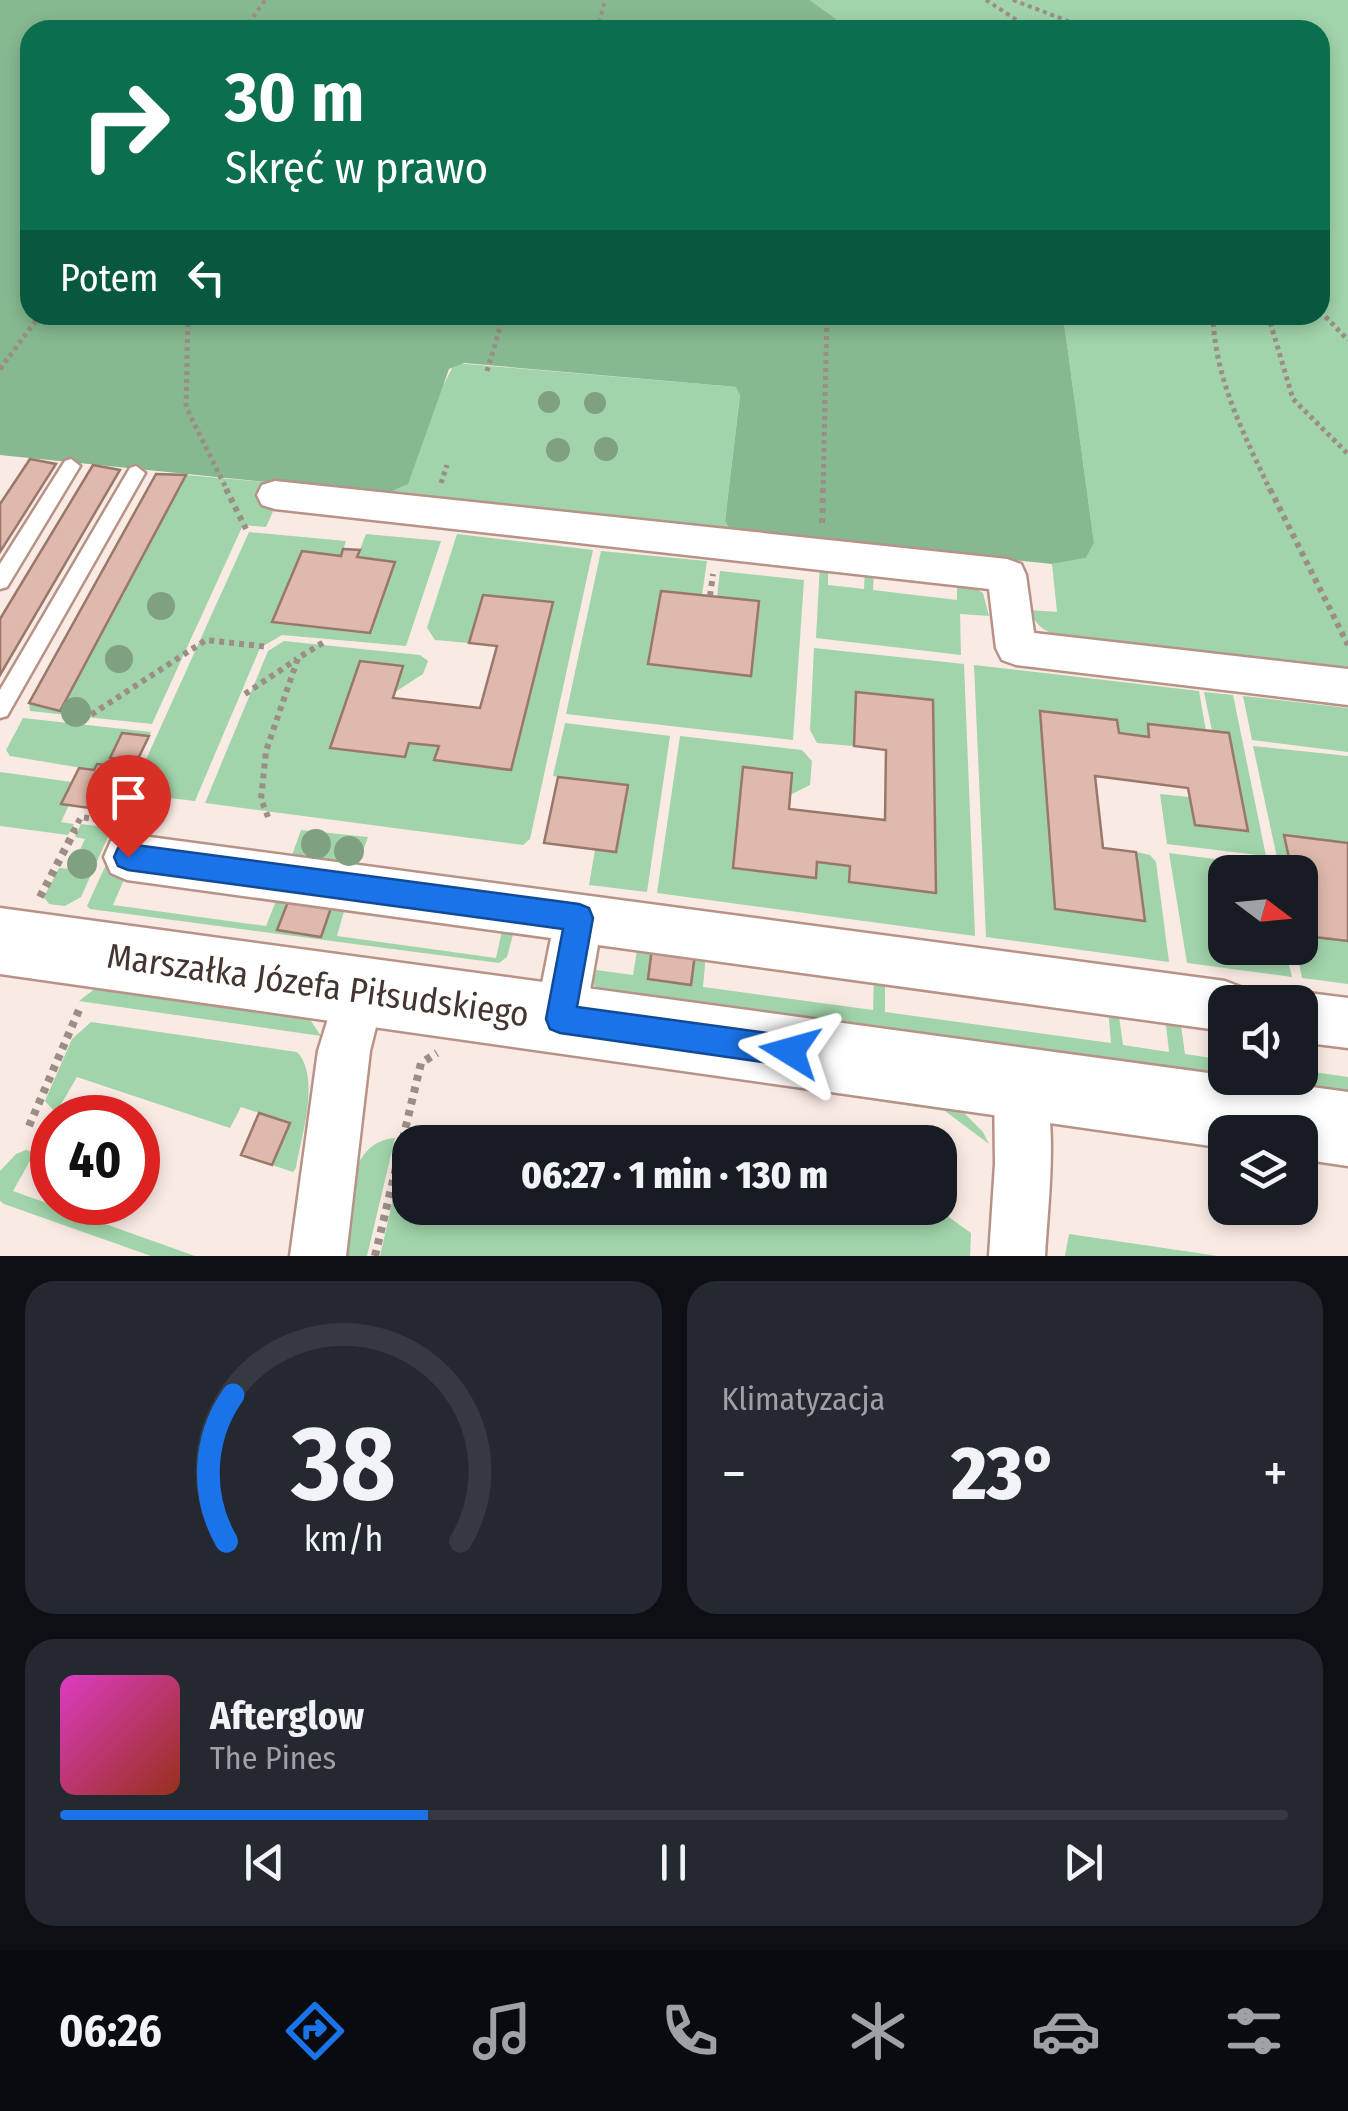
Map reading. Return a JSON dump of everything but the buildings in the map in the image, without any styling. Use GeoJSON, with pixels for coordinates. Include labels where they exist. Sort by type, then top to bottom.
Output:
{"type":"FeatureCollection","features":[{"type":"Feature","properties":{"kind":"street"},"geometry":{"type":"LineString","coordinates":[[275,494],[1006,575],[1016,648],[1348,688]]}},
{"type":"Feature","properties":{"kind":"street"},"geometry":{"type":"LineString","coordinates":[[123,840],[579,918],[1208,1004]]}},
{"type":"Feature","properties":{"kind":"street"},"geometry":{"type":"LineString","coordinates":[[560,1019],[579,918]]}},
{"type":"Feature","properties":{"kind":"street","name":"Marszałka Józefa Piłsudskiego"},"geometry":{"type":"LineString","coordinates":[[16,926],[360,991],[1348,1129]]}},
{"type":"Feature","properties":{"kind":"street"},"geometry":{"type":"LineString","coordinates":[[320,1242],[344,1050],[360,991]]}},
{"type":"Feature","properties":{"kind":"street"},"geometry":{"type":"LineString","coordinates":[[1318,1019],[1348,1023]]}},
{"type":"Feature","properties":{"kind":"street"},"geometry":{"type":"LineString","coordinates":[[1017,1256],[1022,1164],[1020,1083]]}},
{"type":"Feature","properties":{"kind":"lane"},"geometry":{"type":"LineString","coordinates":[[0,581],[71,466]]}},
{"type":"Feature","properties":{"kind":"lane"},"geometry":{"type":"LineString","coordinates":[[0,710],[136,473]]}},
{"type":"Feature","properties":{"kind":"path"},"geometry":{"type":"LineString","coordinates":[[986,0],[1017,20]]}},
{"type":"Feature","properties":{"kind":"path"},"geometry":{"type":"LineString","coordinates":[[1012,0],[1064,20]]}},
{"type":"Feature","properties":{"kind":"path"},"geometry":{"type":"LineString","coordinates":[[1330,321],[1348,340]]}},
{"type":"Feature","properties":{"kind":"path"},"geometry":{"type":"LineString","coordinates":[[0,369],[33,325]]}},
{"type":"Feature","properties":{"kind":"path"},"geometry":{"type":"LineString","coordinates":[[188,325],[186,407],[246,529]]}},
{"type":"Feature","properties":{"kind":"path"},"geometry":{"type":"LineString","coordinates":[[487,371],[501,325]]}},
{"type":"Feature","properties":{"kind":"path"},"geometry":{"type":"LineString","coordinates":[[821,554],[828,325]]}},
{"type":"Feature","properties":{"kind":"path"},"geometry":{"type":"LineString","coordinates":[[1213,325],[1214,354],[1230,398],[1348,645]]}},
{"type":"Feature","properties":{"kind":"path"},"geometry":{"type":"LineString","coordinates":[[1271,325],[1293,399],[1348,454]]}},
{"type":"Feature","properties":{"kind":"path"},"geometry":{"type":"LineString","coordinates":[[83,720],[206,640],[269,647]]}},
{"type":"Feature","properties":{"kind":"path"},"geometry":{"type":"LineString","coordinates":[[245,694],[324,642]]}},
{"type":"Feature","properties":{"kind":"path"},"geometry":{"type":"LineString","coordinates":[[268,818],[261,799],[266,751],[298,658]]}},
{"type":"Feature","properties":{"kind":"path"},"geometry":{"type":"LineString","coordinates":[[16,926],[80,817],[123,840]]}},
{"type":"Feature","properties":{"kind":"path"},"geometry":{"type":"LineString","coordinates":[[375,1256],[421,1062],[445,1048],[456,1004]]}},
{"type":"Feature","properties":{"kind":"path"},"geometry":{"type":"LineString","coordinates":[[28,1126],[79,1010]]}},
{"type":"Feature","properties":{"kind":"green space"},"geometry":{"type":"Polygon","coordinates":[[[0,0],[810,0],[837,20],[20,20],[20,325],[1064,325],[1094,543],[1086,558],[1052,564],[730,530],[725,521],[740,395],[736,387],[464,363],[449,369],[408,484],[385,494],[0,455],[0,0]]]}},
{"type":"Feature","properties":{"kind":"green space"},"geometry":{"type":"Polygon","coordinates":[[[810,0],[1348,0],[1348,668],[1062,637],[1042,628],[1030,610],[1057,612],[1052,564],[1086,558],[1094,543],[1064,325],[1330,325],[1330,20],[837,20],[810,0]]]}},
{"type":"Feature","properties":{"kind":"green space"},"geometry":{"type":"Polygon","coordinates":[[[455,363],[736,387],[740,394],[725,521],[730,530],[385,494],[455,363]]]}},
{"type":"Feature","properties":{"kind":"green space"},"geometry":{"type":"Polygon","coordinates":[[[186,475],[277,483],[275,507],[266,527],[243,525],[152,724],[30,711],[29,703],[60,711],[186,475]]]}},
{"type":"Feature","properties":{"kind":"green space"},"geometry":{"type":"Polygon","coordinates":[[[249,532],[346,541],[341,556],[302,552],[272,621],[369,632],[395,562],[357,557],[366,534],[441,541],[406,646],[282,635],[260,648],[195,801],[137,794],[134,786],[249,532]]]}},
{"type":"Feature","properties":{"kind":"green space"},"geometry":{"type":"Polygon","coordinates":[[[457,534],[593,550],[530,839],[523,845],[205,803],[268,651],[284,641],[420,655],[428,661],[423,674],[395,692],[403,666],[360,661],[330,748],[405,757],[409,743],[439,746],[435,760],[511,770],[553,603],[483,595],[469,643],[435,640],[427,628],[457,534]]]}},
{"type":"Feature","properties":{"kind":"green space"},"geometry":{"type":"Polygon","coordinates":[[[601,551],[707,561],[702,595],[661,591],[649,664],[751,676],[759,601],[717,597],[720,571],[804,580],[793,740],[566,714],[601,551]]]}},
{"type":"Feature","properties":{"kind":"green space"},"geometry":{"type":"Polygon","coordinates":[[[820,564],[828,564],[828,585],[864,589],[865,568],[874,569],[873,590],[957,600],[957,578],[983,593],[989,616],[960,614],[961,655],[816,638],[820,564]]]}},
{"type":"Feature","properties":{"kind":"green space"},"geometry":{"type":"Polygon","coordinates":[[[814,648],[964,664],[975,936],[657,893],[680,736],[802,750],[812,761],[810,785],[790,795],[791,773],[743,768],[733,868],[815,878],[817,862],[850,866],[849,882],[936,893],[933,700],[856,692],[854,746],[817,743],[810,730],[814,648]]]}},
{"type":"Feature","properties":{"kind":"green space"},"geometry":{"type":"Polygon","coordinates":[[[974,665],[1199,691],[1206,731],[1148,724],[1149,737],[1040,712],[1055,909],[1144,921],[1136,852],[1150,855],[1156,862],[1169,962],[986,937],[974,665]]]}},
{"type":"Feature","properties":{"kind":"green space"},"geometry":{"type":"Polygon","coordinates":[[[1204,692],[1233,695],[1266,855],[1167,844],[1160,794],[1190,797],[1195,825],[1247,831],[1229,734],[1212,731],[1204,692]]]}},
{"type":"Feature","properties":{"kind":"green space"},"geometry":{"type":"Polygon","coordinates":[[[1243,696],[1348,708],[1348,752],[1252,740],[1243,696]]]}},
{"type":"Feature","properties":{"kind":"green space"},"geometry":{"type":"Polygon","coordinates":[[[23,718],[151,732],[149,736],[121,733],[110,758],[137,761],[113,811],[128,776],[117,773],[119,767],[94,770],[10,756],[6,750],[23,718]]]}},
{"type":"Feature","properties":{"kind":"green space"},"geometry":{"type":"Polygon","coordinates":[[[565,723],[670,736],[647,892],[589,885],[595,850],[616,852],[627,785],[553,776],[565,723]]]}},
{"type":"Feature","properties":{"kind":"green space"},"geometry":{"type":"Polygon","coordinates":[[[1253,746],[1348,756],[1348,843],[1285,835],[1289,855],[1276,855],[1253,746]]]}},
{"type":"Feature","properties":{"kind":"green space"},"geometry":{"type":"Polygon","coordinates":[[[0,772],[72,782],[61,803],[69,805],[61,822],[74,824],[68,835],[0,826],[0,772]]]}},
{"type":"Feature","properties":{"kind":"green space"},"geometry":{"type":"Polygon","coordinates":[[[133,806],[154,810],[113,905],[266,926],[278,896],[290,897],[278,930],[320,937],[333,903],[346,904],[337,936],[496,958],[503,926],[515,927],[507,957],[499,963],[90,909],[87,906],[133,806]]]}},
{"type":"Feature","properties":{"kind":"green space"},"geometry":{"type":"Polygon","coordinates":[[[81,824],[112,828],[81,897],[65,906],[49,904],[44,897],[59,868],[71,869],[85,839],[75,837],[81,824]]]}},
{"type":"Feature","properties":{"kind":"green space"},"geometry":{"type":"Polygon","coordinates":[[[301,830],[368,837],[357,868],[291,858],[301,830]]]}},
{"type":"Feature","properties":{"kind":"green space"},"geometry":{"type":"Polygon","coordinates":[[[1169,853],[1208,858],[1208,965],[1289,965],[1292,977],[1187,963],[1169,853]]]}},
{"type":"Feature","properties":{"kind":"green space"},"geometry":{"type":"Polygon","coordinates":[[[1318,937],[1348,941],[1348,984],[1302,978],[1299,965],[1318,965],[1318,937]]]}},
{"type":"Feature","properties":{"kind":"green space"},"geometry":{"type":"Polygon","coordinates":[[[638,944],[652,946],[648,979],[691,984],[696,952],[706,953],[703,987],[873,1010],[874,975],[885,977],[885,1012],[1111,1043],[1108,1008],[1118,1009],[1123,1045],[1169,1052],[1165,1016],[1180,1018],[1185,1054],[1208,1057],[1208,1083],[602,995],[591,981],[589,969],[633,975],[638,944]]]}},
{"type":"Feature","properties":{"kind":"green space"},"geometry":{"type":"Polygon","coordinates":[[[97,987],[307,1015],[321,1036],[79,1001],[97,987]]]}},
{"type":"Feature","properties":{"kind":"green space"},"geometry":{"type":"Polygon","coordinates":[[[91,1022],[297,1052],[308,1076],[309,1092],[296,1168],[293,1172],[272,1165],[289,1123],[241,1107],[230,1128],[160,1105],[160,1095],[131,1095],[77,1077],[66,1095],[48,1095],[72,1039],[91,1022]]]}},
{"type":"Feature","properties":{"kind":"green space"},"geometry":{"type":"Polygon","coordinates":[[[465,1035],[957,1106],[983,1132],[989,1144],[945,1111],[465,1040],[465,1035]]]}},
{"type":"Feature","properties":{"kind":"green space"},"geometry":{"type":"Polygon","coordinates":[[[1318,1073],[1348,1077],[1348,1103],[1293,1095],[1318,1095],[1318,1073]]]}},
{"type":"Feature","properties":{"kind":"green space"},"geometry":{"type":"Polygon","coordinates":[[[392,1139],[392,1151],[367,1256],[342,1256],[351,1184],[366,1152],[392,1139]]]}},
{"type":"Feature","properties":{"kind":"green space"},"geometry":{"type":"Polygon","coordinates":[[[30,1151],[30,1161],[13,1191],[30,1197],[30,1213],[0,1201],[0,1171],[16,1154],[30,1151]]]}},
{"type":"Feature","properties":{"kind":"green space"},"geometry":{"type":"Polygon","coordinates":[[[392,1203],[392,1225],[957,1223],[971,1233],[970,1256],[380,1256],[392,1203]]]}},
{"type":"Feature","properties":{"kind":"green space"},"geometry":{"type":"Polygon","coordinates":[[[63,1225],[108,1225],[195,1256],[151,1256],[63,1225]]]}},
{"type":"Feature","properties":{"kind":"green space"},"geometry":{"type":"Polygon","coordinates":[[[1069,1234],[1218,1256],[1065,1256],[1069,1234]]]}},
{"type":"Feature","properties":{"kind":"route"},"geometry":{"type":"LineString","coordinates":[[128,857],[579,918],[560,1019],[790,1051]]}}]}
